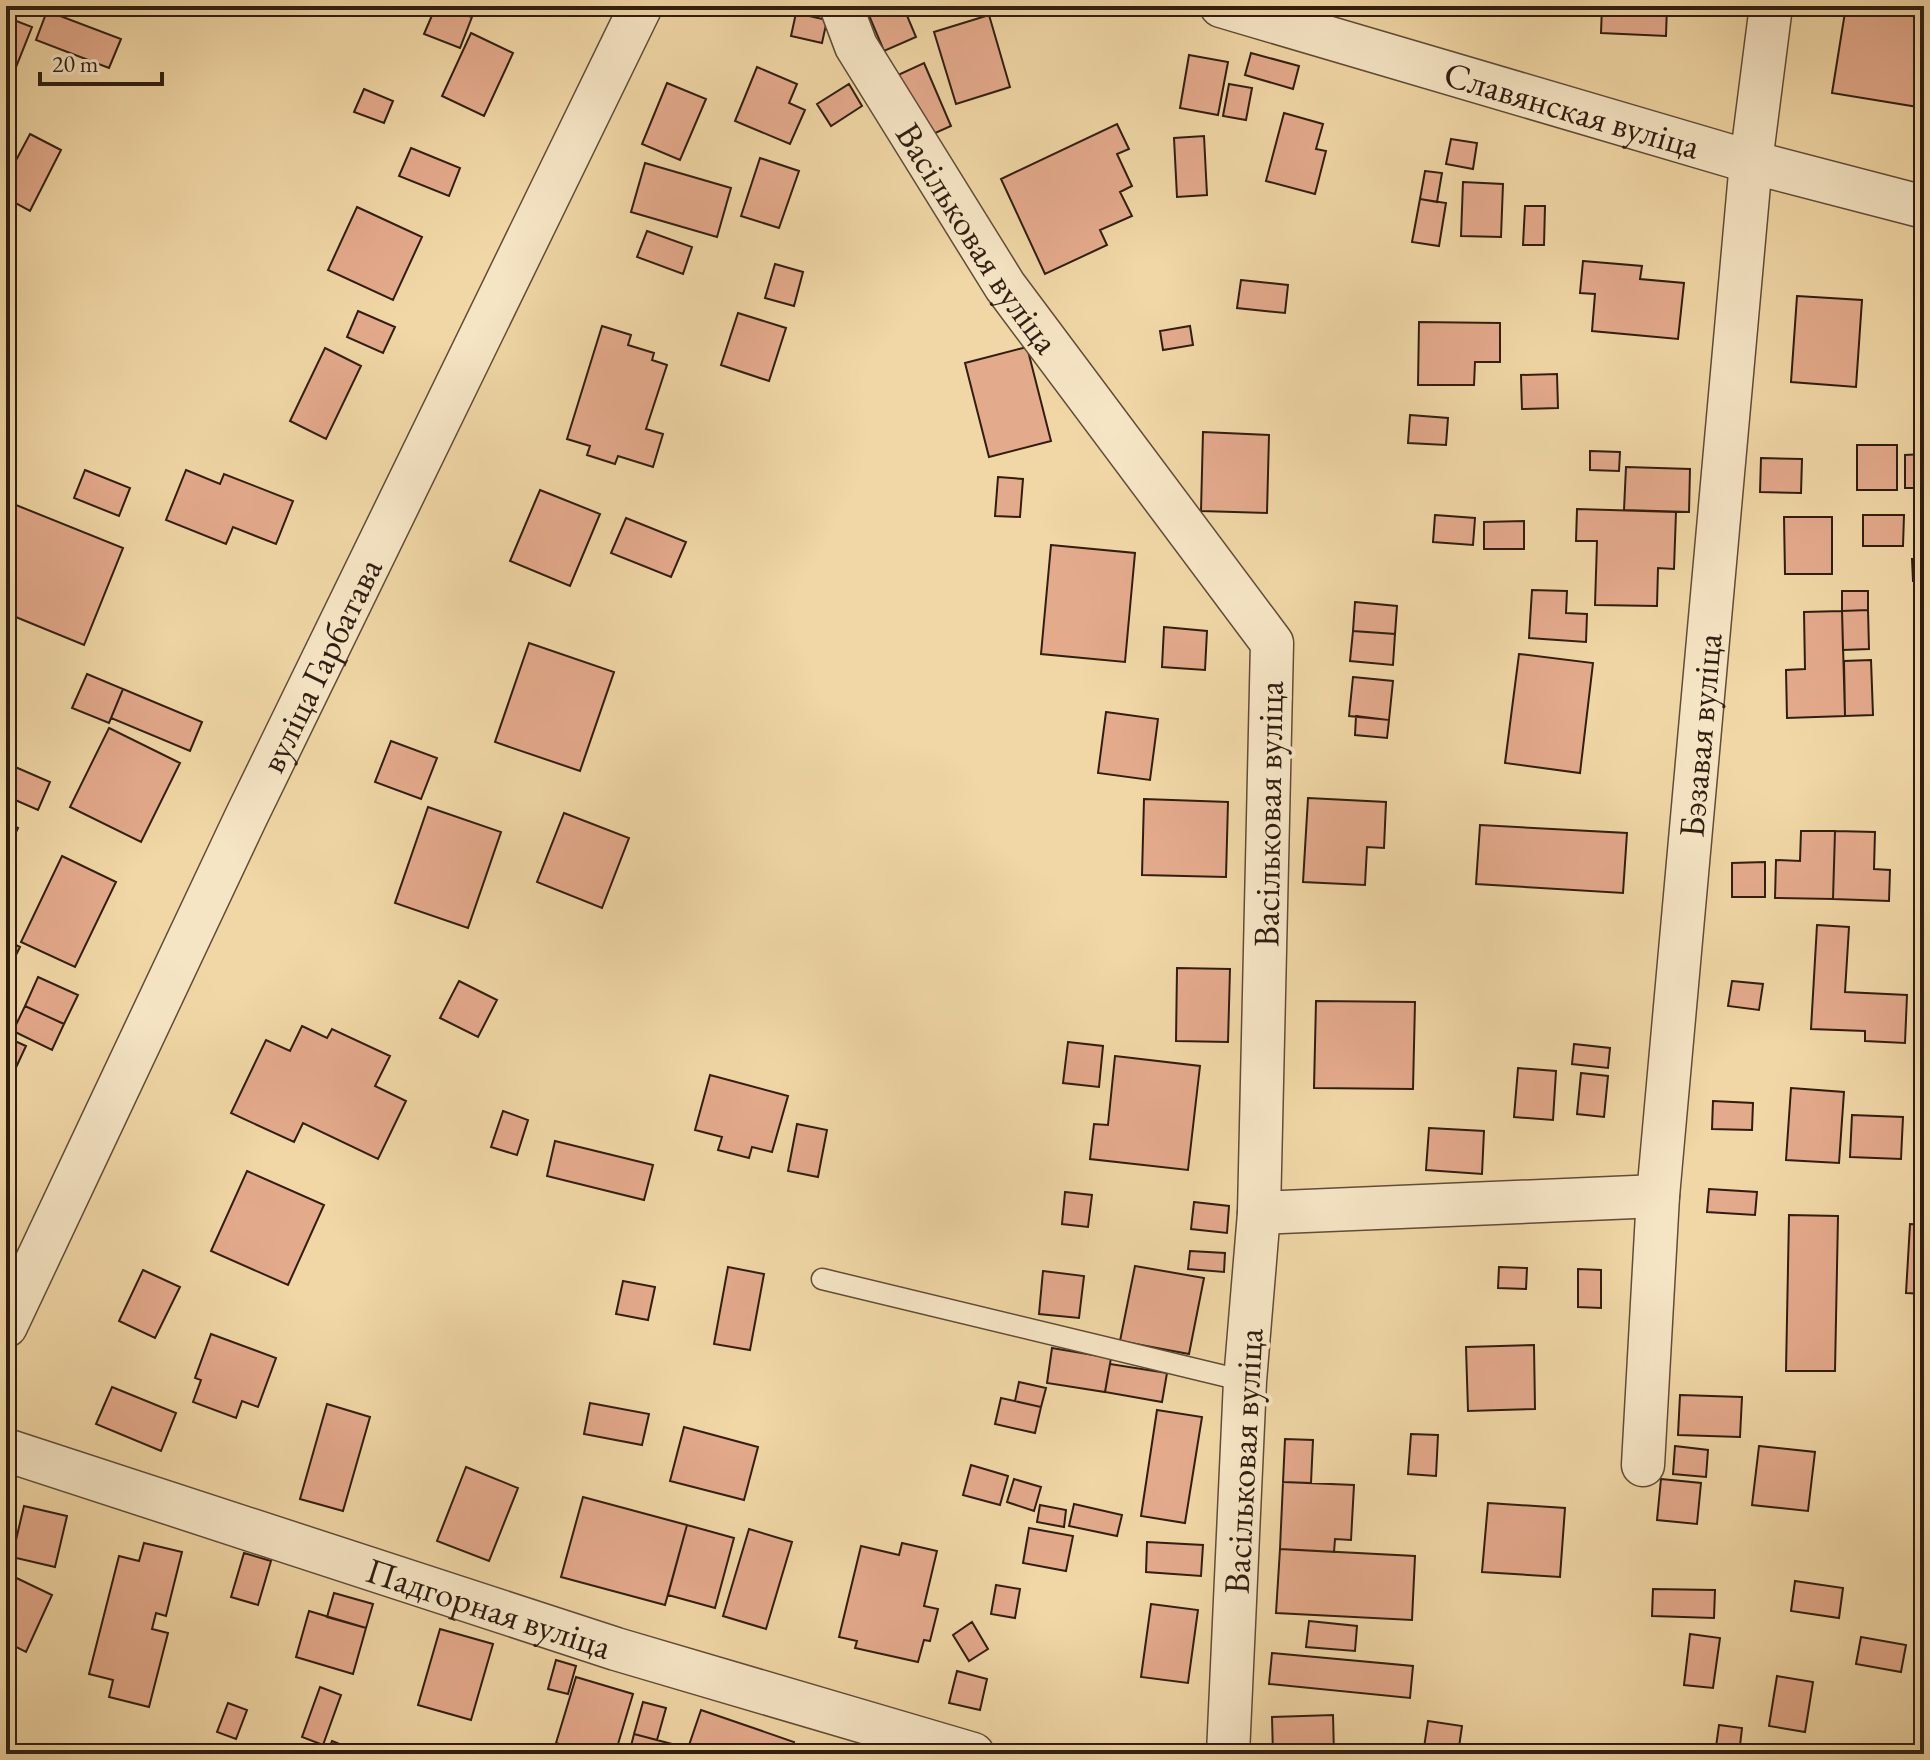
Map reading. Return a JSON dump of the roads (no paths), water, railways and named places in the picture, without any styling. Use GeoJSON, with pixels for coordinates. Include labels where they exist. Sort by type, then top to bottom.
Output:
{"type":"FeatureCollection","features":[{"type":"Feature","properties":{"kind":"street","name":"вуліца Гарбатава"},"geometry":{"type":"LineString","coordinates":[[6,1326],[246,817],[641,6]]}},
{"type":"Feature","properties":{"kind":"street","name":"Васільковая вуліца"},"geometry":{"type":"LineString","coordinates":[[841,6],[856,46],[1005,286],[1272,643],[1259,1213],[1245,1381],[1228,1754]]}},
{"type":"Feature","properties":{"kind":"street","name":"Бэзавая вуліца"},"geometry":{"type":"LineString","coordinates":[[1643,1465],[1658,1196],[1751,162],[1771,6]]}},
{"type":"Feature","properties":{"kind":"street","name":"Славянская вуліца"},"geometry":{"type":"LineString","coordinates":[[1231,8],[1751,162],[1924,207]]}},
{"type":"Feature","properties":{"kind":"street"},"geometry":{"type":"LineString","coordinates":[[1259,1213],[1658,1196]]}},
{"type":"Feature","properties":{"kind":"street","name":"Падгорная вуліца"},"geometry":{"type":"LineString","coordinates":[[6,1450],[616,1649],[973,1754]]}},
{"type":"Feature","properties":{"kind":"lane"},"geometry":{"type":"LineString","coordinates":[[822,1279],[1245,1381]]}}]}
